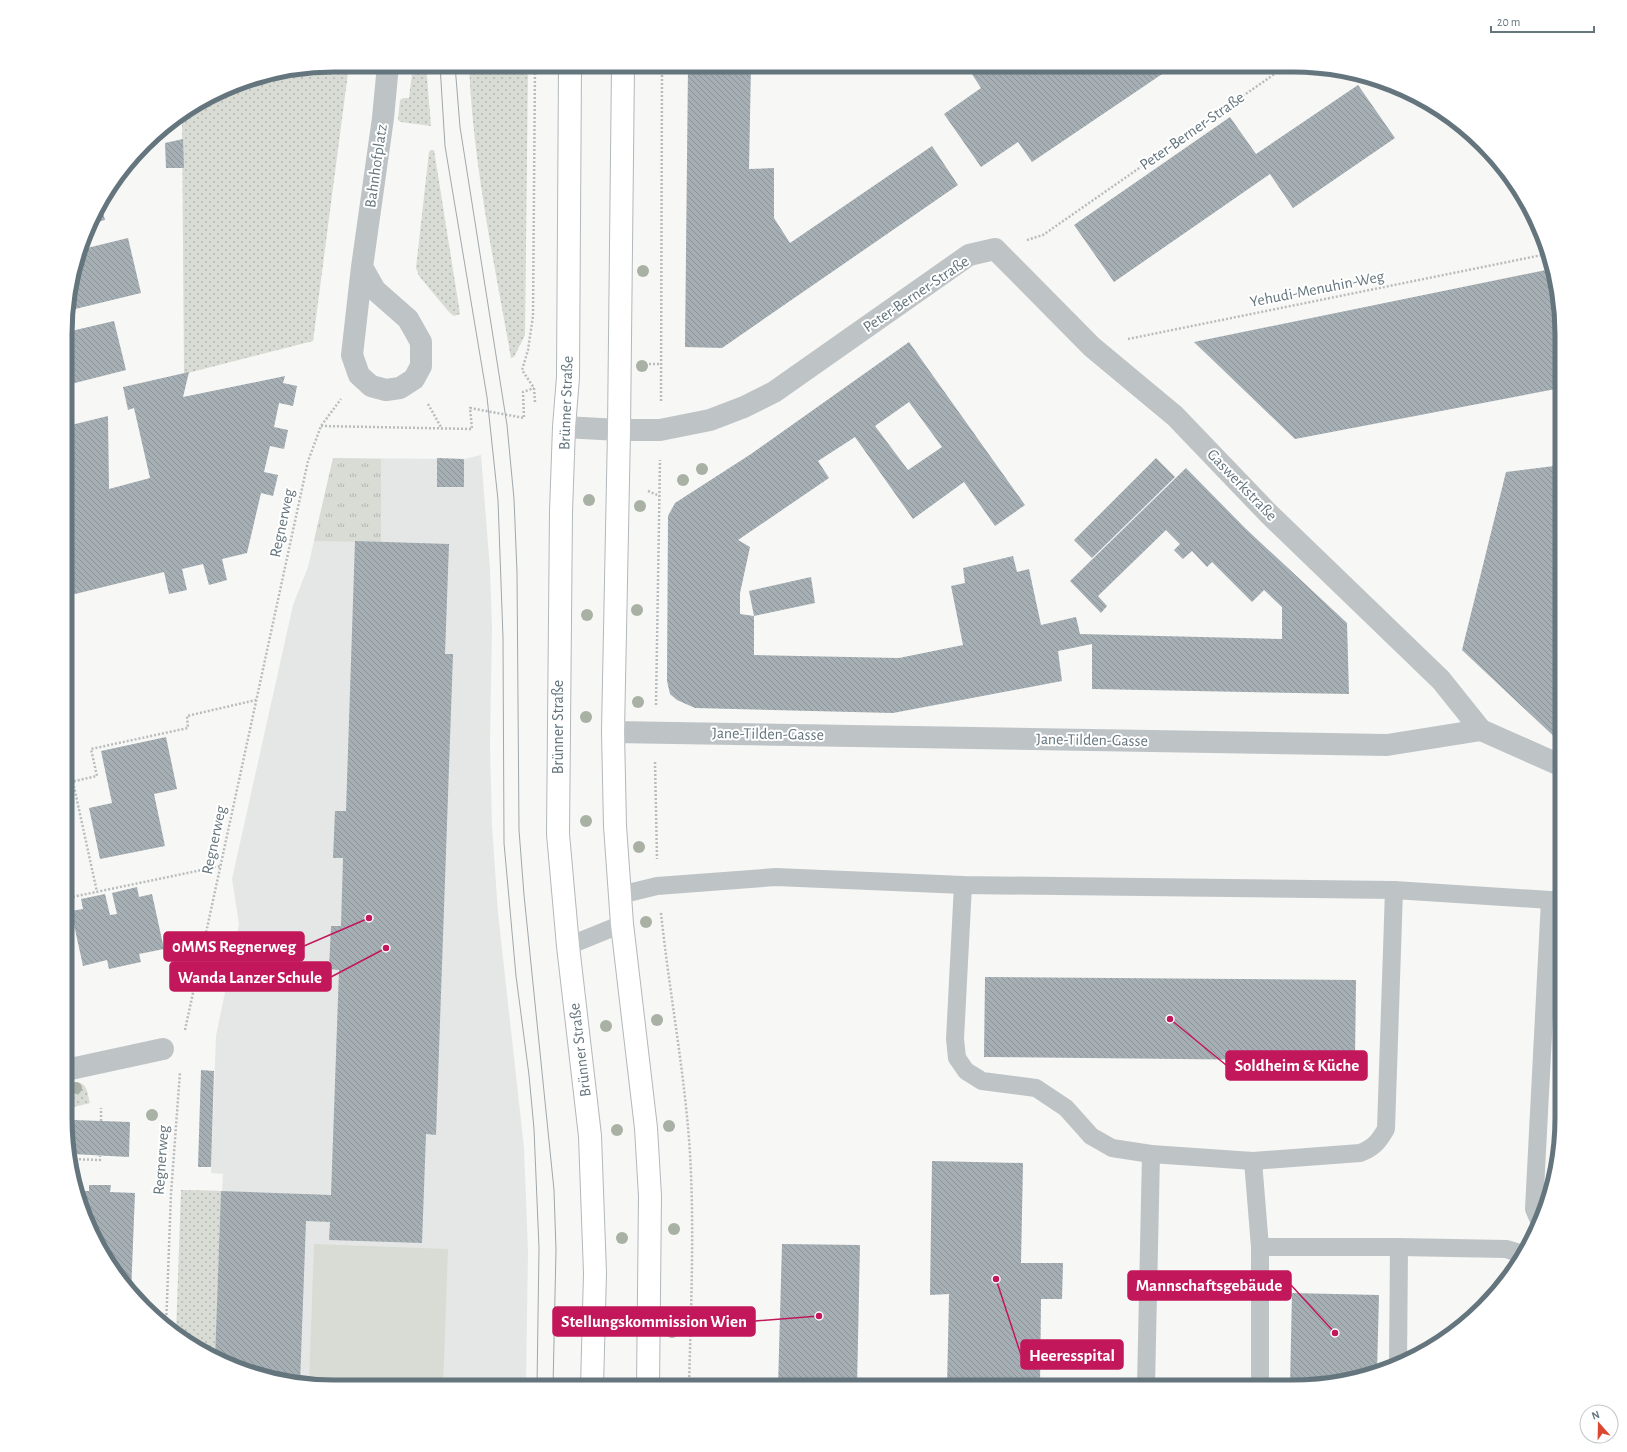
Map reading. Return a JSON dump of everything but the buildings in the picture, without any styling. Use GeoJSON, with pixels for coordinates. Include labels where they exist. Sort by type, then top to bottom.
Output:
{"type":"FeatureCollection","features":[{"type":"Feature","properties":{"kind":"main road","name":"Brünner Straße"},"geometry":{"type":"LineString","coordinates":[[570,72],[568,377],[564,427],[561,512],[558,834],[568,946],[590,1136],[595,1272],[592,1380]]}},
{"type":"Feature","properties":{"kind":"main road"},"geometry":{"type":"LineString","coordinates":[[623,72],[619,430],[613,732],[615,826],[622,924],[646,1128],[650,1196],[648,1380]]}},
{"type":"Feature","properties":{"kind":"street","name":"Bahnhofplatz"},"geometry":{"type":"LineString","coordinates":[[358,375],[352,355],[362,267],[383,118],[387,72]]}},
{"type":"Feature","properties":{"kind":"street","name":"Peter-Berner-Straße"},"geometry":{"type":"LineString","coordinates":[[564,427],[619,430],[660,430],[710,420],[744,407],[774,392],[969,255],[995,249]]}},
{"type":"Feature","properties":{"kind":"street","name":"Gaswerkstraße"},"geometry":{"type":"LineString","coordinates":[[995,249],[1092,347],[1175,416],[1268,512],[1441,680],[1481,730]]}},
{"type":"Feature","properties":{"kind":"street"},"geometry":{"type":"LineString","coordinates":[[358,375],[371,386],[386,390],[400,388],[414,379],[422,366],[421,342],[408,319],[375,290],[362,267]]}},
{"type":"Feature","properties":{"kind":"street"},"geometry":{"type":"LineString","coordinates":[[1481,730],[1555,763]]}},
{"type":"Feature","properties":{"kind":"street","name":"Jane-Tilden-Gasse"},"geometry":{"type":"LineString","coordinates":[[613,732],[1387,746],[1481,730]]}},
{"type":"Feature","properties":{"kind":"street"},"geometry":{"type":"LineString","coordinates":[[72,1069],[163,1049]]}},
{"type":"Feature","properties":{"kind":"lane"},"geometry":{"type":"LineString","coordinates":[[620,895],[658,886],[776,878],[963,885],[1394,890],[1555,900]]}},
{"type":"Feature","properties":{"kind":"lane"},"geometry":{"type":"LineString","coordinates":[[963,885],[955,1039],[957,1058],[966,1071],[982,1081],[1036,1088],[1066,1108],[1091,1136],[1112,1148],[1151,1154],[1253,1161],[1360,1153],[1379,1142],[1386,1129],[1394,890]]}},
{"type":"Feature","properties":{"kind":"lane"},"geometry":{"type":"LineString","coordinates":[[1536,1215],[1534,1209],[1555,914]]}},
{"type":"Feature","properties":{"kind":"lane"},"geometry":{"type":"LineString","coordinates":[[568,946],[622,924]]}},
{"type":"Feature","properties":{"kind":"lane"},"geometry":{"type":"LineString","coordinates":[[1146,1380],[1151,1154]]}},
{"type":"Feature","properties":{"kind":"lane"},"geometry":{"type":"LineString","coordinates":[[1253,1161],[1260,1247],[1260,1380]]}},
{"type":"Feature","properties":{"kind":"lane"},"geometry":{"type":"LineString","coordinates":[[1260,1247],[1506,1249],[1518,1252]]}},
{"type":"Feature","properties":{"kind":"lane"},"geometry":{"type":"LineString","coordinates":[[1398,1358],[1399,1247]]}},
{"type":"Feature","properties":{"kind":"path"},"geometry":{"type":"LineString","coordinates":[[321,426],[472,429],[470,408],[524,418],[523,392],[534,388],[522,370],[528,350],[533,316],[536,72]]}},
{"type":"Feature","properties":{"kind":"path"},"geometry":{"type":"LineString","coordinates":[[660,430],[662,72]]}},
{"type":"Feature","properties":{"kind":"path","name":"Peter-Berner-Straße"},"geometry":{"type":"LineString","coordinates":[[995,249],[1043,235],[1277,72]]}},
{"type":"Feature","properties":{"kind":"path","name":"Yehudi-Menuhin-Weg"},"geometry":{"type":"LineString","coordinates":[[1092,347],[1543,255]]}},
{"type":"Feature","properties":{"kind":"path","name":"Regnerweg"},"geometry":{"type":"LineString","coordinates":[[184,1037],[308,461],[321,426],[358,375]]}},
{"type":"Feature","properties":{"kind":"path"},"geometry":{"type":"LineString","coordinates":[[97,892],[73,782],[97,776],[91,749],[188,728],[186,716],[256,700]]}},
{"type":"Feature","properties":{"kind":"path"},"geometry":{"type":"LineString","coordinates":[[72,897],[221,866]]}},
{"type":"Feature","properties":{"kind":"path","name":"Regnerweg"},"geometry":{"type":"LineString","coordinates":[[166,1319],[170,1194],[180,1067]]}},
{"type":"Feature","properties":{"kind":"path"},"geometry":{"type":"LineString","coordinates":[[101,1108],[101,1121]]}},
{"type":"Feature","properties":{"kind":"path"},"geometry":{"type":"LineString","coordinates":[[75,1159],[100,1160],[100,1156]]}},
{"type":"Feature","properties":{"kind":"shaded area"},"geometry":{"type":"Polygon","coordinates":[[[481,455],[490,569],[492,628],[490,745],[492,826],[498,913],[524,1148],[528,1251],[526,1380],[334,1380],[299,1378],[283,1375],[233,1360],[186,1335],[192,1190],[222,1191],[223,1174],[211,1173],[216,1036],[239,924],[232,879],[293,605],[308,567],[333,458],[464,459],[481,455]]]}},
{"type":"Feature","properties":{"kind":"green space"},"geometry":{"type":"Polygon","coordinates":[[[348,72],[313,341],[184,374],[182,120],[218,99],[233,92],[266,81],[299,74],[348,72]]]}},
{"type":"Feature","properties":{"kind":"green space"},"geometry":{"type":"Polygon","coordinates":[[[412,72],[427,72],[431,126],[401,122],[398,120],[400,100],[409,98],[412,72]]]}},
{"type":"Feature","properties":{"kind":"green space"},"geometry":{"type":"Polygon","coordinates":[[[469,72],[528,72],[525,335],[514,357],[511,358],[485,212],[471,102],[469,72]]]}},
{"type":"Feature","properties":{"kind":"green space"},"geometry":{"type":"Polygon","coordinates":[[[434,150],[460,314],[454,316],[419,276],[416,268],[429,152],[434,150]]]}},
{"type":"Feature","properties":{"kind":"green space"},"geometry":{"type":"Polygon","coordinates":[[[333,458],[381,459],[381,542],[314,541],[333,458]]]}},
{"type":"Feature","properties":{"kind":"green space"},"geometry":{"type":"Polygon","coordinates":[[[79,1082],[86,1088],[90,1103],[72,1108],[72,1083],[79,1082]]]}},
{"type":"Feature","properties":{"kind":"green space"},"geometry":{"type":"Polygon","coordinates":[[[181,1190],[221,1191],[215,1352],[176,1328],[181,1190]]]}},
{"type":"Feature","properties":{"kind":"green space"},"geometry":{"type":"Polygon","coordinates":[[[314,1244],[448,1249],[443,1380],[309,1379],[314,1244]]]}},
{"type":"Feature","properties":{"kind":"tram line"},"geometry":{"type":"LineString","coordinates":[[440,72],[445,146],[487,397],[498,500],[503,638],[504,843],[516,976],[529,1075],[534,1129],[539,1248],[537,1380]]}},
{"type":"Feature","properties":{"kind":"tram line"},"geometry":{"type":"LineString","coordinates":[[456,72],[460,127],[507,425],[514,499],[517,572],[519,830],[524,895],[554,1190],[556,1250],[553,1380]]}},
{"type":"Feature","properties":{"kind":"place","name":"0MMS Regnerweg"},"geometry":{"type":"Point","coordinates":[369,918]}},
{"type":"Feature","properties":{"kind":"place","name":"Wanda Lanzer Schule"},"geometry":{"type":"Point","coordinates":[386,948]}},
{"type":"Feature","properties":{"kind":"place","name":"Soldheim & Küche"},"geometry":{"type":"Point","coordinates":[1170,1019]}},
{"type":"Feature","properties":{"kind":"place","name":"Heeresspital"},"geometry":{"type":"Point","coordinates":[996,1279]}},
{"type":"Feature","properties":{"kind":"place","name":"Stellungskommission Wien"},"geometry":{"type":"Point","coordinates":[819,1316]}},
{"type":"Feature","properties":{"kind":"place","name":"Mannschaftsgebäude"},"geometry":{"type":"Point","coordinates":[1335,1333]}}]}
